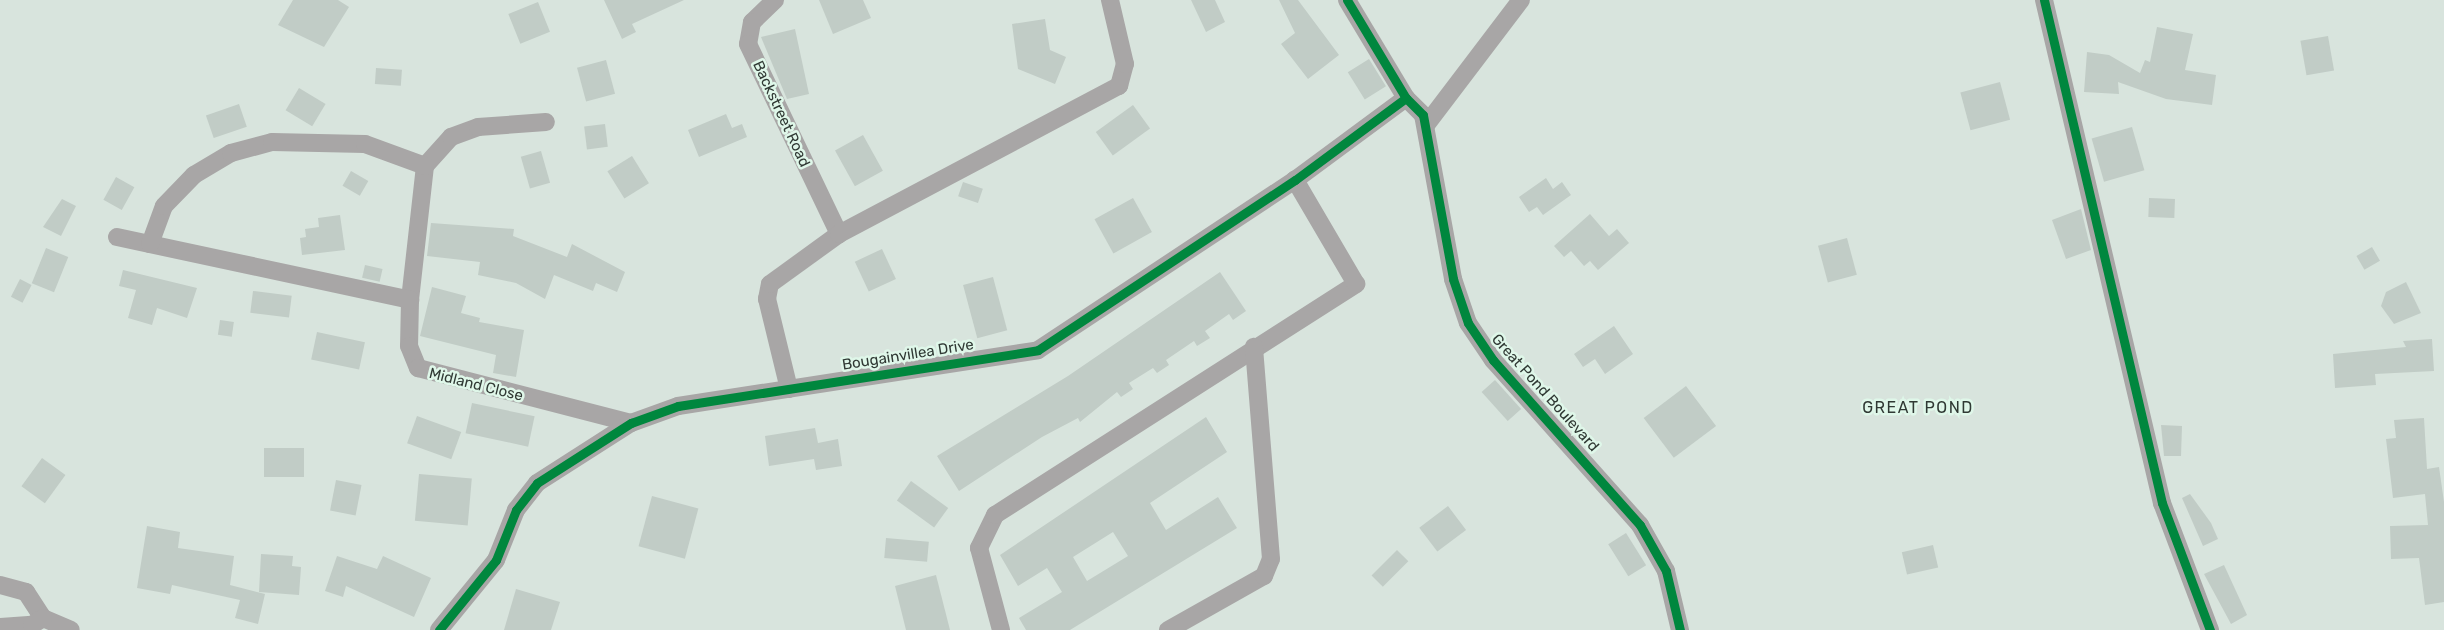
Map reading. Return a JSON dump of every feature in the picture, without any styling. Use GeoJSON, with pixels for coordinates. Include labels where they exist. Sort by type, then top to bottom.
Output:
{"type":"FeatureCollection","features":[{"type":"Feature","properties":{"kind":"street","name":"Backstreet Road"},"geometry":{"type":"LineString","coordinates":[[775,0],[752,22],[748,44],[839,234]]}},
{"type":"Feature","properties":{"kind":"street"},"geometry":{"type":"LineString","coordinates":[[789,389],[767,299],[770,284],[839,234],[1119,86],[1125,64],[1110,0]]}},
{"type":"Feature","properties":{"kind":"street","name":"Great Pond Boulevard"},"geometry":{"type":"LineString","coordinates":[[1347,0],[1406,98],[1426,124],[1453,279],[1468,323],[1489,355],[1640,525],[1666,571],[1680,630]]}},
{"type":"Feature","properties":{"kind":"street"},"geometry":{"type":"LineString","coordinates":[[1426,124],[1521,0]]}},
{"type":"Feature","properties":{"kind":"street"},"geometry":{"type":"LineString","coordinates":[[2044,0],[2162,503],[2210,630]]}},
{"type":"Feature","properties":{"kind":"street","name":"Bougainvillea Drive"},"geometry":{"type":"LineString","coordinates":[[440,630],[496,560],[516,510],[537,483],[631,423],[678,406],[1038,350],[1295,180],[1406,98]]}},
{"type":"Feature","properties":{"kind":"street"},"geometry":{"type":"LineString","coordinates":[[150,244],[164,206],[194,175],[231,153],[272,142],[365,144],[425,166],[452,137],[478,127],[546,122]]}},
{"type":"Feature","properties":{"kind":"street","name":"Midland Close"},"geometry":{"type":"LineString","coordinates":[[425,166],[410,300],[411,357],[428,374],[631,423]]}},
{"type":"Feature","properties":{"kind":"street"},"geometry":{"type":"LineString","coordinates":[[1002,630],[980,548],[987,524],[1254,347],[1356,284],[1295,180]]}},
{"type":"Feature","properties":{"kind":"street"},"geometry":{"type":"LineString","coordinates":[[117,237],[410,300]]}},
{"type":"Feature","properties":{"kind":"street"},"geometry":{"type":"LineString","coordinates":[[1168,630],[1264,576],[1270,559],[1254,347]]}},
{"type":"Feature","properties":{"kind":"street"},"geometry":{"type":"LineString","coordinates":[[0,585],[26,592],[43,618],[71,630]]}},
{"type":"Feature","properties":{"kind":"street"},"geometry":{"type":"LineString","coordinates":[[0,627],[32,625],[43,618]]}},
{"type":"Feature","properties":{"kind":"building"},"geometry":{"type":"Polygon","coordinates":[[[293,0],[338,0],[349,7],[324,47],[278,25],[293,0]]]}},
{"type":"Feature","properties":{"kind":"building"},"geometry":{"type":"Polygon","coordinates":[[[604,0],[684,0],[632,24],[636,32],[622,39],[604,0]]]}},
{"type":"Feature","properties":{"kind":"building"},"geometry":{"type":"Polygon","coordinates":[[[819,0],[863,0],[871,18],[833,34],[819,0]]]}},
{"type":"Feature","properties":{"kind":"building"},"geometry":{"type":"Polygon","coordinates":[[[1191,0],[1215,0],[1225,22],[1206,32],[1191,0]]]}},
{"type":"Feature","properties":{"kind":"building"},"geometry":{"type":"Polygon","coordinates":[[[1279,0],[1298,0],[1339,55],[1308,79],[1281,44],[1295,33],[1279,0]]]}},
{"type":"Feature","properties":{"kind":"building"},"geometry":{"type":"Polygon","coordinates":[[[538,2],[550,32],[520,44],[508,14],[538,2]]]}},
{"type":"Feature","properties":{"kind":"building"},"geometry":{"type":"Polygon","coordinates":[[[1045,19],[1050,50],[1066,57],[1055,84],[1018,69],[1012,24],[1045,19]]]}},
{"type":"Feature","properties":{"kind":"building"},"geometry":{"type":"Polygon","coordinates":[[[2157,27],[2193,34],[2185,70],[2216,75],[2212,105],[2166,99],[2118,82],[2119,94],[2084,92],[2087,52],[2109,55],[2140,73],[2145,60],[2150,62],[2157,27]]]}},
{"type":"Feature","properties":{"kind":"building"},"geometry":{"type":"Polygon","coordinates":[[[795,29],[809,94],[787,99],[761,37],[795,29]]]}},
{"type":"Feature","properties":{"kind":"building"},"geometry":{"type":"Polygon","coordinates":[[[2328,36],[2334,70],[2307,75],[2300,41],[2328,36]]]}},
{"type":"Feature","properties":{"kind":"building"},"geometry":{"type":"Polygon","coordinates":[[[1369,59],[1386,86],[1365,99],[1348,72],[1369,59]]]}},
{"type":"Feature","properties":{"kind":"building"},"geometry":{"type":"Polygon","coordinates":[[[606,60],[615,94],[586,102],[577,68],[606,60]]]}},
{"type":"Feature","properties":{"kind":"building"},"geometry":{"type":"Polygon","coordinates":[[[376,68],[402,70],[401,86],[375,84],[376,68]]]}},
{"type":"Feature","properties":{"kind":"building"},"geometry":{"type":"Polygon","coordinates":[[[2000,82],[2010,120],[1970,130],[1960,93],[2000,82]]]}},
{"type":"Feature","properties":{"kind":"building"},"geometry":{"type":"Polygon","coordinates":[[[299,88],[326,104],[312,126],[286,110],[299,88]]]}},
{"type":"Feature","properties":{"kind":"building"},"geometry":{"type":"Polygon","coordinates":[[[239,104],[247,127],[214,138],[206,115],[239,104]]]}},
{"type":"Feature","properties":{"kind":"building"},"geometry":{"type":"Polygon","coordinates":[[[1133,105],[1150,128],[1113,155],[1096,132],[1133,105]]]}},
{"type":"Feature","properties":{"kind":"building"},"geometry":{"type":"Polygon","coordinates":[[[726,114],[732,128],[742,124],[747,137],[699,157],[688,130],[726,114]]]}},
{"type":"Feature","properties":{"kind":"building"},"geometry":{"type":"Polygon","coordinates":[[[605,124],[608,147],[587,149],[584,127],[605,124]]]}},
{"type":"Feature","properties":{"kind":"building"},"geometry":{"type":"Polygon","coordinates":[[[2132,127],[2144,170],[2104,182],[2092,139],[2132,127]]]}},
{"type":"Feature","properties":{"kind":"building"},"geometry":{"type":"Polygon","coordinates":[[[863,135],[883,171],[855,186],[835,151],[863,135]]]}},
{"type":"Feature","properties":{"kind":"building"},"geometry":{"type":"Polygon","coordinates":[[[541,151],[550,183],[530,189],[521,157],[541,151]]]}},
{"type":"Feature","properties":{"kind":"building"},"geometry":{"type":"Polygon","coordinates":[[[632,156],[649,183],[624,199],[607,171],[632,156]]]}},
{"type":"Feature","properties":{"kind":"building"},"geometry":{"type":"Polygon","coordinates":[[[351,171],[368,181],[360,196],[342,186],[351,171]]]}},
{"type":"Feature","properties":{"kind":"building"},"geometry":{"type":"Polygon","coordinates":[[[116,177],[134,187],[122,210],[103,200],[116,177]]]}},
{"type":"Feature","properties":{"kind":"building"},"geometry":{"type":"Polygon","coordinates":[[[1546,178],[1553,189],[1562,182],[1571,195],[1543,215],[1537,207],[1529,212],[1519,197],[1546,178]]]}},
{"type":"Feature","properties":{"kind":"building"},"geometry":{"type":"Polygon","coordinates":[[[963,182],[983,189],[978,203],[958,196],[963,182]]]}},
{"type":"Feature","properties":{"kind":"building"},"geometry":{"type":"Polygon","coordinates":[[[1133,198],[1152,232],[1113,253],[1095,219],[1133,198]]]}},
{"type":"Feature","properties":{"kind":"building"},"geometry":{"type":"Polygon","coordinates":[[[2149,198],[2175,199],[2174,218],[2148,217],[2149,198]]]}},
{"type":"Feature","properties":{"kind":"building"},"geometry":{"type":"Polygon","coordinates":[[[62,199],[76,206],[61,236],[43,227],[62,199]]]}},
{"type":"Feature","properties":{"kind":"building"},"geometry":{"type":"Polygon","coordinates":[[[2081,209],[2091,250],[2066,259],[2052,220],[2081,209]]]}},
{"type":"Feature","properties":{"kind":"building"},"geometry":{"type":"Polygon","coordinates":[[[1590,214],[1609,236],[1617,229],[1629,243],[1598,270],[1590,261],[1584,266],[1571,251],[1564,257],[1554,246],[1590,214]]]}},
{"type":"Feature","properties":{"kind":"building"},"geometry":{"type":"Polygon","coordinates":[[[340,215],[345,250],[302,255],[300,238],[306,237],[305,229],[319,227],[318,218],[340,215]]]}},
{"type":"Feature","properties":{"kind":"building"},"geometry":{"type":"Polygon","coordinates":[[[431,223],[514,229],[513,236],[567,257],[572,244],[625,272],[617,292],[596,283],[593,291],[554,275],[545,299],[516,283],[478,275],[480,262],[427,256],[431,223]]]}},
{"type":"Feature","properties":{"kind":"building"},"geometry":{"type":"Polygon","coordinates":[[[1847,238],[1857,275],[1828,282],[1818,246],[1847,238]]]}},
{"type":"Feature","properties":{"kind":"building"},"geometry":{"type":"Polygon","coordinates":[[[2372,247],[2380,261],[2364,270],[2356,256],[2372,247]]]}},
{"type":"Feature","properties":{"kind":"building"},"geometry":{"type":"Polygon","coordinates":[[[46,248],[68,257],[54,292],[32,283],[46,248]]]}},
{"type":"Feature","properties":{"kind":"building"},"geometry":{"type":"Polygon","coordinates":[[[882,249],[896,279],[869,292],[855,262],[882,249]]]}},
{"type":"Feature","properties":{"kind":"building"},"geometry":{"type":"Polygon","coordinates":[[[365,265],[383,269],[380,282],[362,278],[365,265]]]}},
{"type":"Feature","properties":{"kind":"building"},"geometry":{"type":"Polygon","coordinates":[[[123,270],[197,288],[187,318],[157,308],[152,325],[128,318],[136,290],[119,286],[123,270]]]}},
{"type":"Feature","properties":{"kind":"building"},"geometry":{"type":"Polygon","coordinates":[[[1220,272],[1246,311],[1233,320],[1229,314],[1205,331],[1210,338],[1197,346],[1194,341],[1166,360],[1169,365],[1157,373],[1153,368],[1129,383],[1133,389],[1121,397],[1117,392],[1080,422],[1078,418],[1042,437],[959,491],[937,456],[1068,376],[1220,272]]]}},
{"type":"Feature","properties":{"kind":"building"},"geometry":{"type":"Polygon","coordinates":[[[993,277],[1007,330],[977,338],[963,285],[993,277]]]}},
{"type":"Feature","properties":{"kind":"building"},"geometry":{"type":"Polygon","coordinates":[[[20,279],[32,285],[23,303],[11,297],[20,279]]]}},
{"type":"Feature","properties":{"kind":"building"},"geometry":{"type":"Polygon","coordinates":[[[2406,282],[2421,313],[2394,324],[2381,306],[2386,292],[2406,282]]]}},
{"type":"Feature","properties":{"kind":"building"},"geometry":{"type":"Polygon","coordinates":[[[432,287],[466,296],[461,313],[480,318],[479,322],[524,330],[516,377],[493,373],[496,355],[420,336],[432,287]]]}},
{"type":"Feature","properties":{"kind":"building"},"geometry":{"type":"Polygon","coordinates":[[[253,291],[292,296],[289,318],[250,313],[253,291]]]}},
{"type":"Feature","properties":{"kind":"building"},"geometry":{"type":"Polygon","coordinates":[[[220,320],[234,322],[232,337],[218,335],[220,320]]]}},
{"type":"Feature","properties":{"kind":"building"},"geometry":{"type":"Polygon","coordinates":[[[1614,326],[1633,354],[1605,374],[1595,359],[1583,367],[1574,354],[1614,326]]]}},
{"type":"Feature","properties":{"kind":"building"},"geometry":{"type":"Polygon","coordinates":[[[317,332],[365,342],[359,370],[311,359],[317,332]]]}},
{"type":"Feature","properties":{"kind":"building"},"geometry":{"type":"Polygon","coordinates":[[[2432,339],[2434,371],[2375,374],[2376,385],[2335,388],[2333,354],[2406,347],[2403,341],[2432,339]]]}},
{"type":"Feature","properties":{"kind":"building"},"geometry":{"type":"Polygon","coordinates":[[[1495,380],[1521,409],[1508,421],[1482,392],[1495,380]]]}},
{"type":"Feature","properties":{"kind":"building"},"geometry":{"type":"Polygon","coordinates":[[[1686,386],[1716,426],[1674,458],[1644,418],[1686,386]]]}},
{"type":"Feature","properties":{"kind":"building"},"geometry":{"type":"Polygon","coordinates":[[[472,403],[535,416],[528,447],[466,433],[472,403]]]}},
{"type":"Feature","properties":{"kind":"building"},"geometry":{"type":"Polygon","coordinates":[[[417,416],[461,432],[451,459],[407,443],[417,416]]]}},
{"type":"Feature","properties":{"kind":"building"},"geometry":{"type":"Polygon","coordinates":[[[1206,417],[1227,452],[1150,503],[1166,530],[1218,497],[1237,528],[1070,630],[1026,630],[1019,618],[1062,592],[1047,568],[1018,586],[1000,555],[1206,417]],[[1113,532],[1073,557],[1087,581],[1128,556],[1113,532]]]}},
{"type":"Feature","properties":{"kind":"building"},"geometry":{"type":"Polygon","coordinates":[[[2424,418],[2427,469],[2439,467],[2444,502],[2444,602],[2425,605],[2419,558],[2391,559],[2390,526],[2428,525],[2425,494],[2393,498],[2386,439],[2396,438],[2394,420],[2424,418]]]}},
{"type":"Feature","properties":{"kind":"building"},"geometry":{"type":"Polygon","coordinates":[[[2161,425],[2182,426],[2181,456],[2164,456],[2161,425]]]}},
{"type":"Feature","properties":{"kind":"building"},"geometry":{"type":"Polygon","coordinates":[[[815,428],[818,443],[838,439],[842,466],[816,470],[814,459],[769,466],[765,436],[815,428]]]}},
{"type":"Feature","properties":{"kind":"building"},"geometry":{"type":"Polygon","coordinates":[[[264,448],[304,448],[304,477],[264,477],[264,448]]]}},
{"type":"Feature","properties":{"kind":"building"},"geometry":{"type":"Polygon","coordinates":[[[42,458],[65,475],[45,503],[21,486],[42,458]]]}},
{"type":"Feature","properties":{"kind":"building"},"geometry":{"type":"Polygon","coordinates":[[[419,474],[472,479],[468,525],[415,521],[419,474]]]}},
{"type":"Feature","properties":{"kind":"building"},"geometry":{"type":"Polygon","coordinates":[[[336,480],[362,485],[356,515],[330,510],[336,480]]]}},
{"type":"Feature","properties":{"kind":"building"},"geometry":{"type":"Polygon","coordinates":[[[911,481],[948,508],[934,527],[897,500],[911,481]]]}},
{"type":"Feature","properties":{"kind":"building"},"geometry":{"type":"Polygon","coordinates":[[[2190,494],[2211,523],[2218,539],[2203,546],[2182,498],[2190,494]]]}},
{"type":"Feature","properties":{"kind":"building"},"geometry":{"type":"Polygon","coordinates":[[[652,496],[698,508],[685,559],[639,546],[652,496]]]}},
{"type":"Feature","properties":{"kind":"building"},"geometry":{"type":"Polygon","coordinates":[[[1448,506],[1466,530],[1437,552],[1419,528],[1448,506]]]}},
{"type":"Feature","properties":{"kind":"building"},"geometry":{"type":"Polygon","coordinates":[[[147,526],[180,532],[178,548],[234,556],[230,585],[265,594],[258,624],[235,618],[240,600],[172,585],[170,594],[137,588],[147,526]]]}},
{"type":"Feature","properties":{"kind":"building"},"geometry":{"type":"Polygon","coordinates":[[[1626,533],[1646,565],[1628,576],[1608,544],[1626,533]]]}},
{"type":"Feature","properties":{"kind":"building"},"geometry":{"type":"Polygon","coordinates":[[[886,538],[929,542],[927,562],[884,558],[886,538]]]}},
{"type":"Feature","properties":{"kind":"building"},"geometry":{"type":"Polygon","coordinates":[[[1933,545],[1938,567],[1907,575],[1902,552],[1933,545]]]}},
{"type":"Feature","properties":{"kind":"building"},"geometry":{"type":"Polygon","coordinates":[[[1397,550],[1408,561],[1383,587],[1372,575],[1397,550]]]}},
{"type":"Feature","properties":{"kind":"building"},"geometry":{"type":"Polygon","coordinates":[[[261,554],[293,556],[292,566],[301,567],[299,595],[259,592],[261,554]]]}},
{"type":"Feature","properties":{"kind":"building"},"geometry":{"type":"Polygon","coordinates":[[[337,556],[377,569],[383,556],[431,578],[414,617],[346,586],[343,597],[325,591],[337,556]]]}},
{"type":"Feature","properties":{"kind":"building"},"geometry":{"type":"Polygon","coordinates":[[[2224,565],[2247,615],[2231,624],[2204,574],[2224,565]]]}},
{"type":"Feature","properties":{"kind":"building"},"geometry":{"type":"Polygon","coordinates":[[[936,575],[950,630],[906,630],[895,586],[936,575]]]}},
{"type":"Feature","properties":{"kind":"building"},"geometry":{"type":"Polygon","coordinates":[[[516,589],[560,602],[551,630],[504,630],[516,589]]]}},
{"type":"Feature","properties":{"kind":"cycle path"},"geometry":{"type":"LineString","coordinates":[[1347,0],[1406,98],[1423,115],[1453,279],[1468,323],[1493,360],[1640,525],[1666,571],[1680,630]]}},
{"type":"Feature","properties":{"kind":"cycle path"},"geometry":{"type":"LineString","coordinates":[[2044,0],[2162,503],[2210,630]]}},
{"type":"Feature","properties":{"kind":"cycle path"},"geometry":{"type":"LineString","coordinates":[[439,630],[496,560],[516,510],[537,483],[631,423],[678,406],[1038,350],[1295,180],[1406,98]]}},
{"type":"Feature","properties":{"kind":"district","name":"GREAT POND"},"geometry":{"type":"Point","coordinates":[1918,408]}}]}
